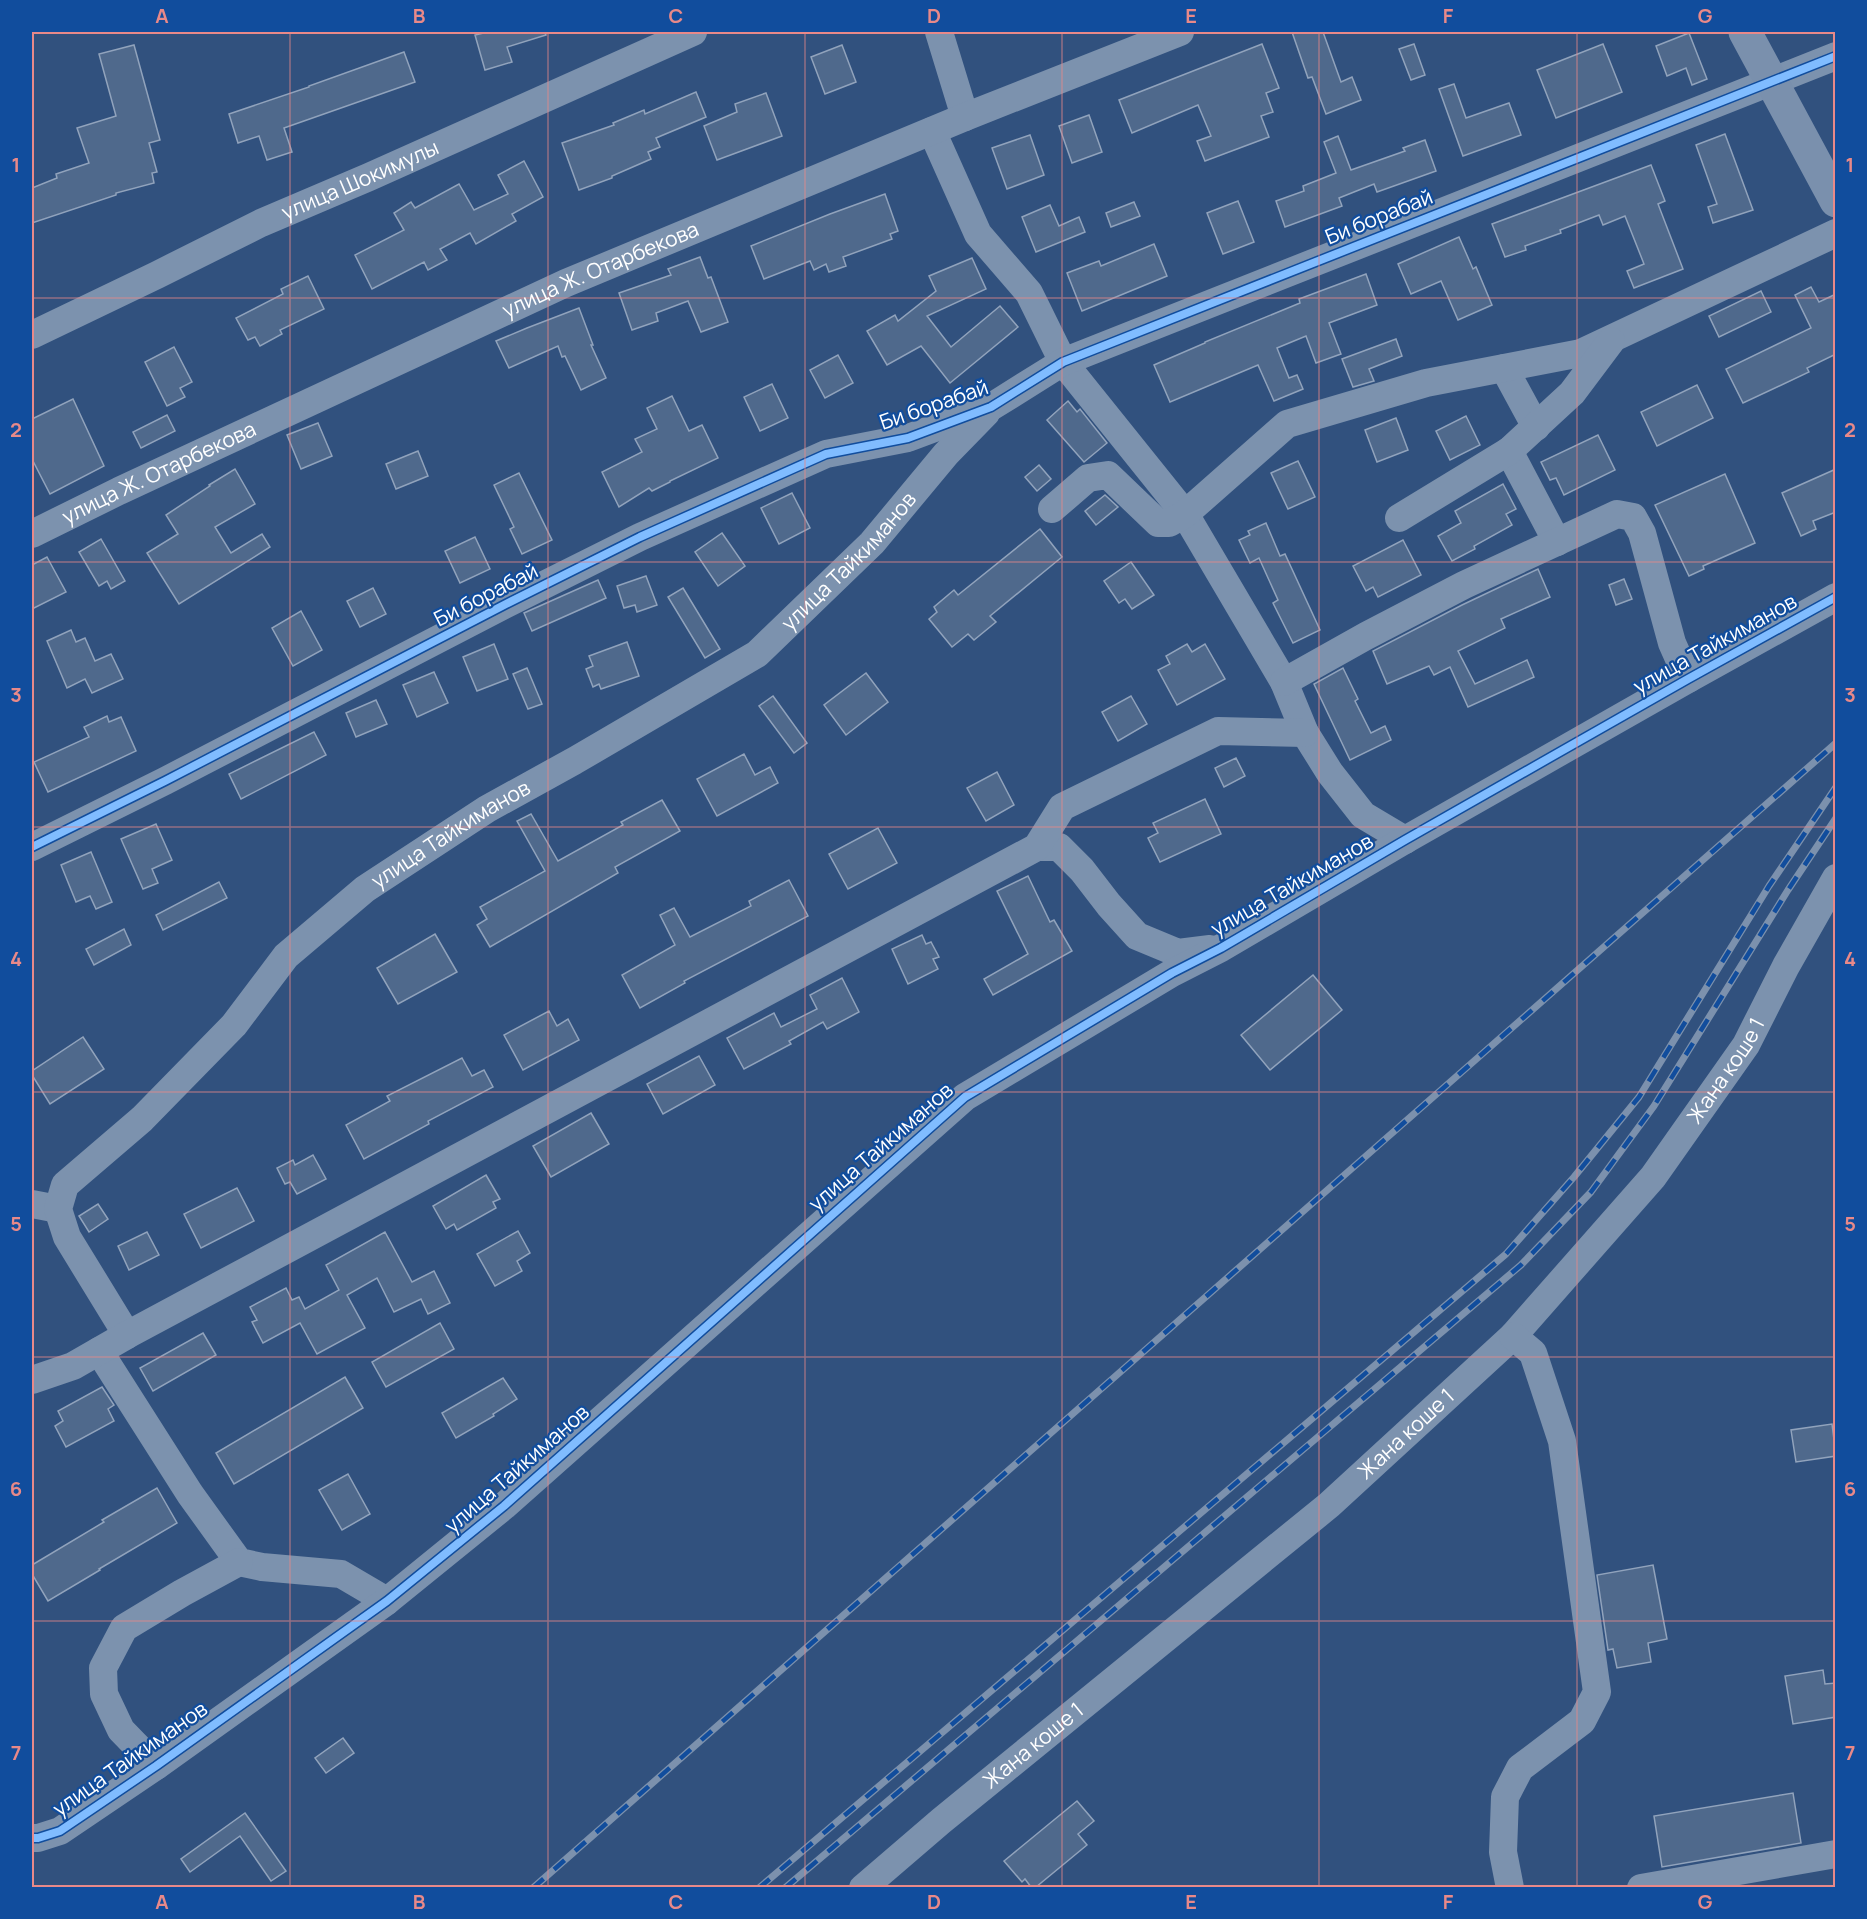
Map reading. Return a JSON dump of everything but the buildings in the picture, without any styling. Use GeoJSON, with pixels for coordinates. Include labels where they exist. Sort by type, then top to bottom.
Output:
{"type":"FeatureCollection","features":[{"type":"Feature","properties":{"kind":"main road"},"geometry":{"type":"LineString","coordinates":[[1745,32],[1771,81],[1827,164],[1836,201]]}},
{"type":"Feature","properties":{"kind":"street","name":"улица Шокимулы"},"geometry":{"type":"LineString","coordinates":[[32,335],[261,223],[693,32]]}},
{"type":"Feature","properties":{"kind":"street"},"geometry":{"type":"LineString","coordinates":[[939,32],[965,117]]}},
{"type":"Feature","properties":{"kind":"street","name":"улица Ж. Отарбекова"},"geometry":{"type":"LineString","coordinates":[[32,534],[119,491],[566,283],[932,130],[1180,32]]}},
{"type":"Feature","properties":{"kind":"street","name":"Би борабай"},"geometry":{"type":"LineString","coordinates":[[33,843],[165,782],[506,604],[640,537],[826,454],[908,438],[991,407],[1063,362],[1836,56]]}},
{"type":"Feature","properties":{"kind":"street"},"geometry":{"type":"LineString","coordinates":[[932,130],[978,234],[1029,293],[1063,362],[1185,514],[1284,682],[1305,733],[1330,773],[1363,815],[1405,840]]}},
{"type":"Feature","properties":{"kind":"street"},"geometry":{"type":"LineString","coordinates":[[1052,510],[1088,477],[1108,475],[1158,523],[1169,523],[1185,514],[1287,424],[1426,383],[1581,353],[1836,233]]}},
{"type":"Feature","properties":{"kind":"street"},"geometry":{"type":"LineString","coordinates":[[1399,518],[1509,451],[1572,393],[1612,339]]}},
{"type":"Feature","properties":{"kind":"street"},"geometry":{"type":"LineString","coordinates":[[1504,368],[1536,427]]}},
{"type":"Feature","properties":{"kind":"street","name":"улица Тайкиманов"},"geometry":{"type":"LineString","coordinates":[[126,1335],[45,1207],[65,1185],[142,1119],[234,1025],[286,956],[365,890],[487,808],[574,761],[758,654],[872,543],[946,454],[991,407]]}},
{"type":"Feature","properties":{"kind":"street"},"geometry":{"type":"LineString","coordinates":[[1509,451],[1557,542]]}},
{"type":"Feature","properties":{"kind":"street"},"geometry":{"type":"LineString","coordinates":[[1284,682],[1464,585],[1617,514],[1633,516],[1642,533],[1672,643],[1688,679]]}},
{"type":"Feature","properties":{"kind":"street","name":"улица Тайкиманов"},"geometry":{"type":"LineString","coordinates":[[32,1838],[60,1831],[156,1766],[387,1601],[504,1506],[965,1096],[1172,973],[1221,948],[1405,840],[1836,597]]}},
{"type":"Feature","properties":{"kind":"street"},"geometry":{"type":"LineString","coordinates":[[1037,847],[1062,807],[1218,731],[1305,733]]}},
{"type":"Feature","properties":{"kind":"street"},"geometry":{"type":"LineString","coordinates":[[32,1380],[73,1366],[126,1335],[1037,847],[1059,847],[1082,870],[1137,936],[1178,953],[1221,948]]}},
{"type":"Feature","properties":{"kind":"street","name":"Жана коше 1"},"geometry":{"type":"LineString","coordinates":[[863,1887],[1329,1505],[1513,1336],[1653,1177],[1746,1045],[1786,966],[1836,878]]}},
{"type":"Feature","properties":{"kind":"street"},"geometry":{"type":"LineString","coordinates":[[1510,1887],[1503,1852],[1505,1797],[1520,1768],[1582,1721],[1597,1692],[1562,1441],[1533,1353],[1513,1336]]}},
{"type":"Feature","properties":{"kind":"street"},"geometry":{"type":"LineString","coordinates":[[99,1351],[190,1494],[239,1562],[262,1567],[341,1574],[387,1601]]}},
{"type":"Feature","properties":{"kind":"street"},"geometry":{"type":"LineString","coordinates":[[156,1766],[121,1730],[104,1694],[103,1668],[124,1628],[239,1562]]}},
{"type":"Feature","properties":{"kind":"street"},"geometry":{"type":"LineString","coordinates":[[1641,1887],[1728,1880],[1836,1854]]}},
{"type":"Feature","properties":{"kind":"railway"},"geometry":{"type":"LineString","coordinates":[[533,1888],[1836,743]]}},
{"type":"Feature","properties":{"kind":"railway"},"geometry":{"type":"LineString","coordinates":[[759,1888],[1506,1254],[1574,1177],[1639,1097],[1769,886],[1836,787]]}},
{"type":"Feature","properties":{"kind":"railway"},"geometry":{"type":"LineString","coordinates":[[785,1888],[1521,1265],[1591,1192],[1654,1106],[1788,890],[1836,818]]}},
{"type":"Feature","properties":{"kind":"cycle path"},"geometry":{"type":"LineString","coordinates":[[32,847],[640,537],[826,454],[908,438],[991,407],[1063,362],[1836,56]]}},
{"type":"Feature","properties":{"kind":"cycle path"},"geometry":{"type":"LineString","coordinates":[[32,1838],[60,1831],[156,1766],[387,1601],[504,1506],[965,1097],[1172,973],[1221,948],[1405,840],[1836,597]]}}]}
